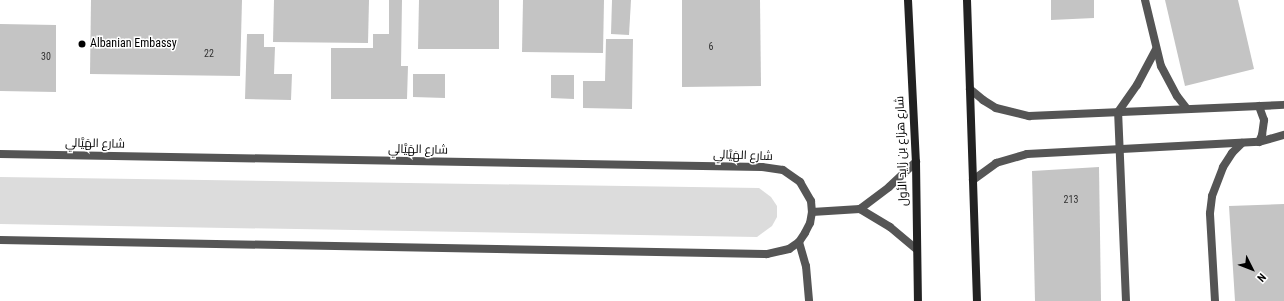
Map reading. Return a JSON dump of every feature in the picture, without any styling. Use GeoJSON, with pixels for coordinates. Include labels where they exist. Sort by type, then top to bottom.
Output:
{"type":"FeatureCollection","features":[{"type":"Feature","properties":{"kind":"main road","name":"شارع هزاع بن زايد الأول"},"geometry":{"type":"LineString","coordinates":[[908,0],[916,162],[918,301]]}},
{"type":"Feature","properties":{"kind":"main road"},"geometry":{"type":"LineString","coordinates":[[967,0],[977,301]]}},
{"type":"Feature","properties":{"kind":"street"},"geometry":{"type":"LineString","coordinates":[[1145,0],[1156,50],[1169,82],[1187,109]]}},
{"type":"Feature","properties":{"kind":"street"},"geometry":{"type":"LineString","coordinates":[[1126,301],[1118,112],[1137,85],[1156,50]]}},
{"type":"Feature","properties":{"kind":"street"},"geometry":{"type":"LineString","coordinates":[[970,89],[982,100],[996,108],[1029,116],[1284,105]]}},
{"type":"Feature","properties":{"kind":"street"},"geometry":{"type":"LineString","coordinates":[[1259,106],[1264,120],[1262,135],[1259,142]]}},
{"type":"Feature","properties":{"kind":"street"},"geometry":{"type":"LineString","coordinates":[[973,180],[996,163],[1026,154],[1259,142],[1284,135]]}},
{"type":"Feature","properties":{"kind":"street"},"geometry":{"type":"LineString","coordinates":[[1214,301],[1210,213],[1212,196],[1223,167],[1232,153],[1242,143]]}},
{"type":"Feature","properties":{"kind":"street","name":"شارع الهَيَّالي"},"geometry":{"type":"LineString","coordinates":[[0,154],[762,168],[782,170],[792,175],[800,182],[811,201],[812,212]]}},
{"type":"Feature","properties":{"kind":"street"},"geometry":{"type":"LineString","coordinates":[[0,240],[767,254],[789,249],[798,242],[805,234],[810,223],[812,212],[860,209],[889,187],[916,162]]}},
{"type":"Feature","properties":{"kind":"street"},"geometry":{"type":"LineString","coordinates":[[860,209],[890,227],[917,250]]}},
{"type":"Feature","properties":{"kind":"street"},"geometry":{"type":"LineString","coordinates":[[798,242],[806,266],[809,301]]}},
{"type":"Feature","properties":{"kind":"shaded area"},"geometry":{"type":"Polygon","coordinates":[[[0,177],[759,188],[771,197],[777,206],[777,217],[772,226],[757,237],[0,224],[0,177]]]}},
{"type":"Feature","properties":{"kind":"building"},"geometry":{"type":"Polygon","coordinates":[[[91,0],[242,0],[240,76],[90,74],[91,0]]]}},
{"type":"Feature","properties":{"kind":"building"},"geometry":{"type":"Polygon","coordinates":[[[274,0],[369,0],[368,43],[273,42],[274,0]]]}},
{"type":"Feature","properties":{"kind":"building"},"geometry":{"type":"Polygon","coordinates":[[[389,0],[402,0],[401,66],[408,66],[407,99],[331,99],[331,48],[373,48],[373,34],[389,34],[389,0]]]}},
{"type":"Feature","properties":{"kind":"building"},"geometry":{"type":"Polygon","coordinates":[[[419,0],[499,0],[499,49],[418,49],[419,0]]]}},
{"type":"Feature","properties":{"kind":"building"},"geometry":{"type":"Polygon","coordinates":[[[523,0],[604,0],[603,53],[522,52],[523,0]]]}},
{"type":"Feature","properties":{"kind":"building"},"geometry":{"type":"Polygon","coordinates":[[[612,0],[631,0],[629,35],[611,34],[612,0]]]}},
{"type":"Feature","properties":{"kind":"building"},"geometry":{"type":"Polygon","coordinates":[[[682,0],[760,0],[761,86],[682,87],[682,0]]]}},
{"type":"Feature","properties":{"kind":"building"},"geometry":{"type":"Polygon","coordinates":[[[1051,0],[1094,0],[1094,18],[1051,20],[1051,0]]]}},
{"type":"Feature","properties":{"kind":"building"},"geometry":{"type":"Polygon","coordinates":[[[1165,0],[1238,0],[1254,69],[1185,86],[1165,0]]]}},
{"type":"Feature","properties":{"kind":"building"},"geometry":{"type":"Polygon","coordinates":[[[0,24],[56,25],[56,92],[0,91],[0,24]]]}},
{"type":"Feature","properties":{"kind":"building"},"geometry":{"type":"Polygon","coordinates":[[[247,34],[264,34],[264,47],[275,47],[274,74],[292,74],[291,100],[245,99],[247,34]]]}},
{"type":"Feature","properties":{"kind":"building"},"geometry":{"type":"Polygon","coordinates":[[[606,39],[633,39],[632,109],[583,108],[583,81],[605,81],[606,39]]]}},
{"type":"Feature","properties":{"kind":"building"},"geometry":{"type":"Polygon","coordinates":[[[413,74],[445,74],[445,98],[413,97],[413,74]]]}},
{"type":"Feature","properties":{"kind":"building"},"geometry":{"type":"Polygon","coordinates":[[[551,75],[574,75],[574,99],[551,98],[551,75]]]}},
{"type":"Feature","properties":{"kind":"building"},"geometry":{"type":"Polygon","coordinates":[[[1099,167],[1101,301],[1035,301],[1032,171],[1099,167]]]}},
{"type":"Feature","properties":{"kind":"building"},"geometry":{"type":"Polygon","coordinates":[[[1284,204],[1284,301],[1235,301],[1229,206],[1284,204]]]}},
{"type":"Feature","properties":{"kind":"place","name":"Albanian Embassy"},"geometry":{"type":"Point","coordinates":[82,44]}}]}
